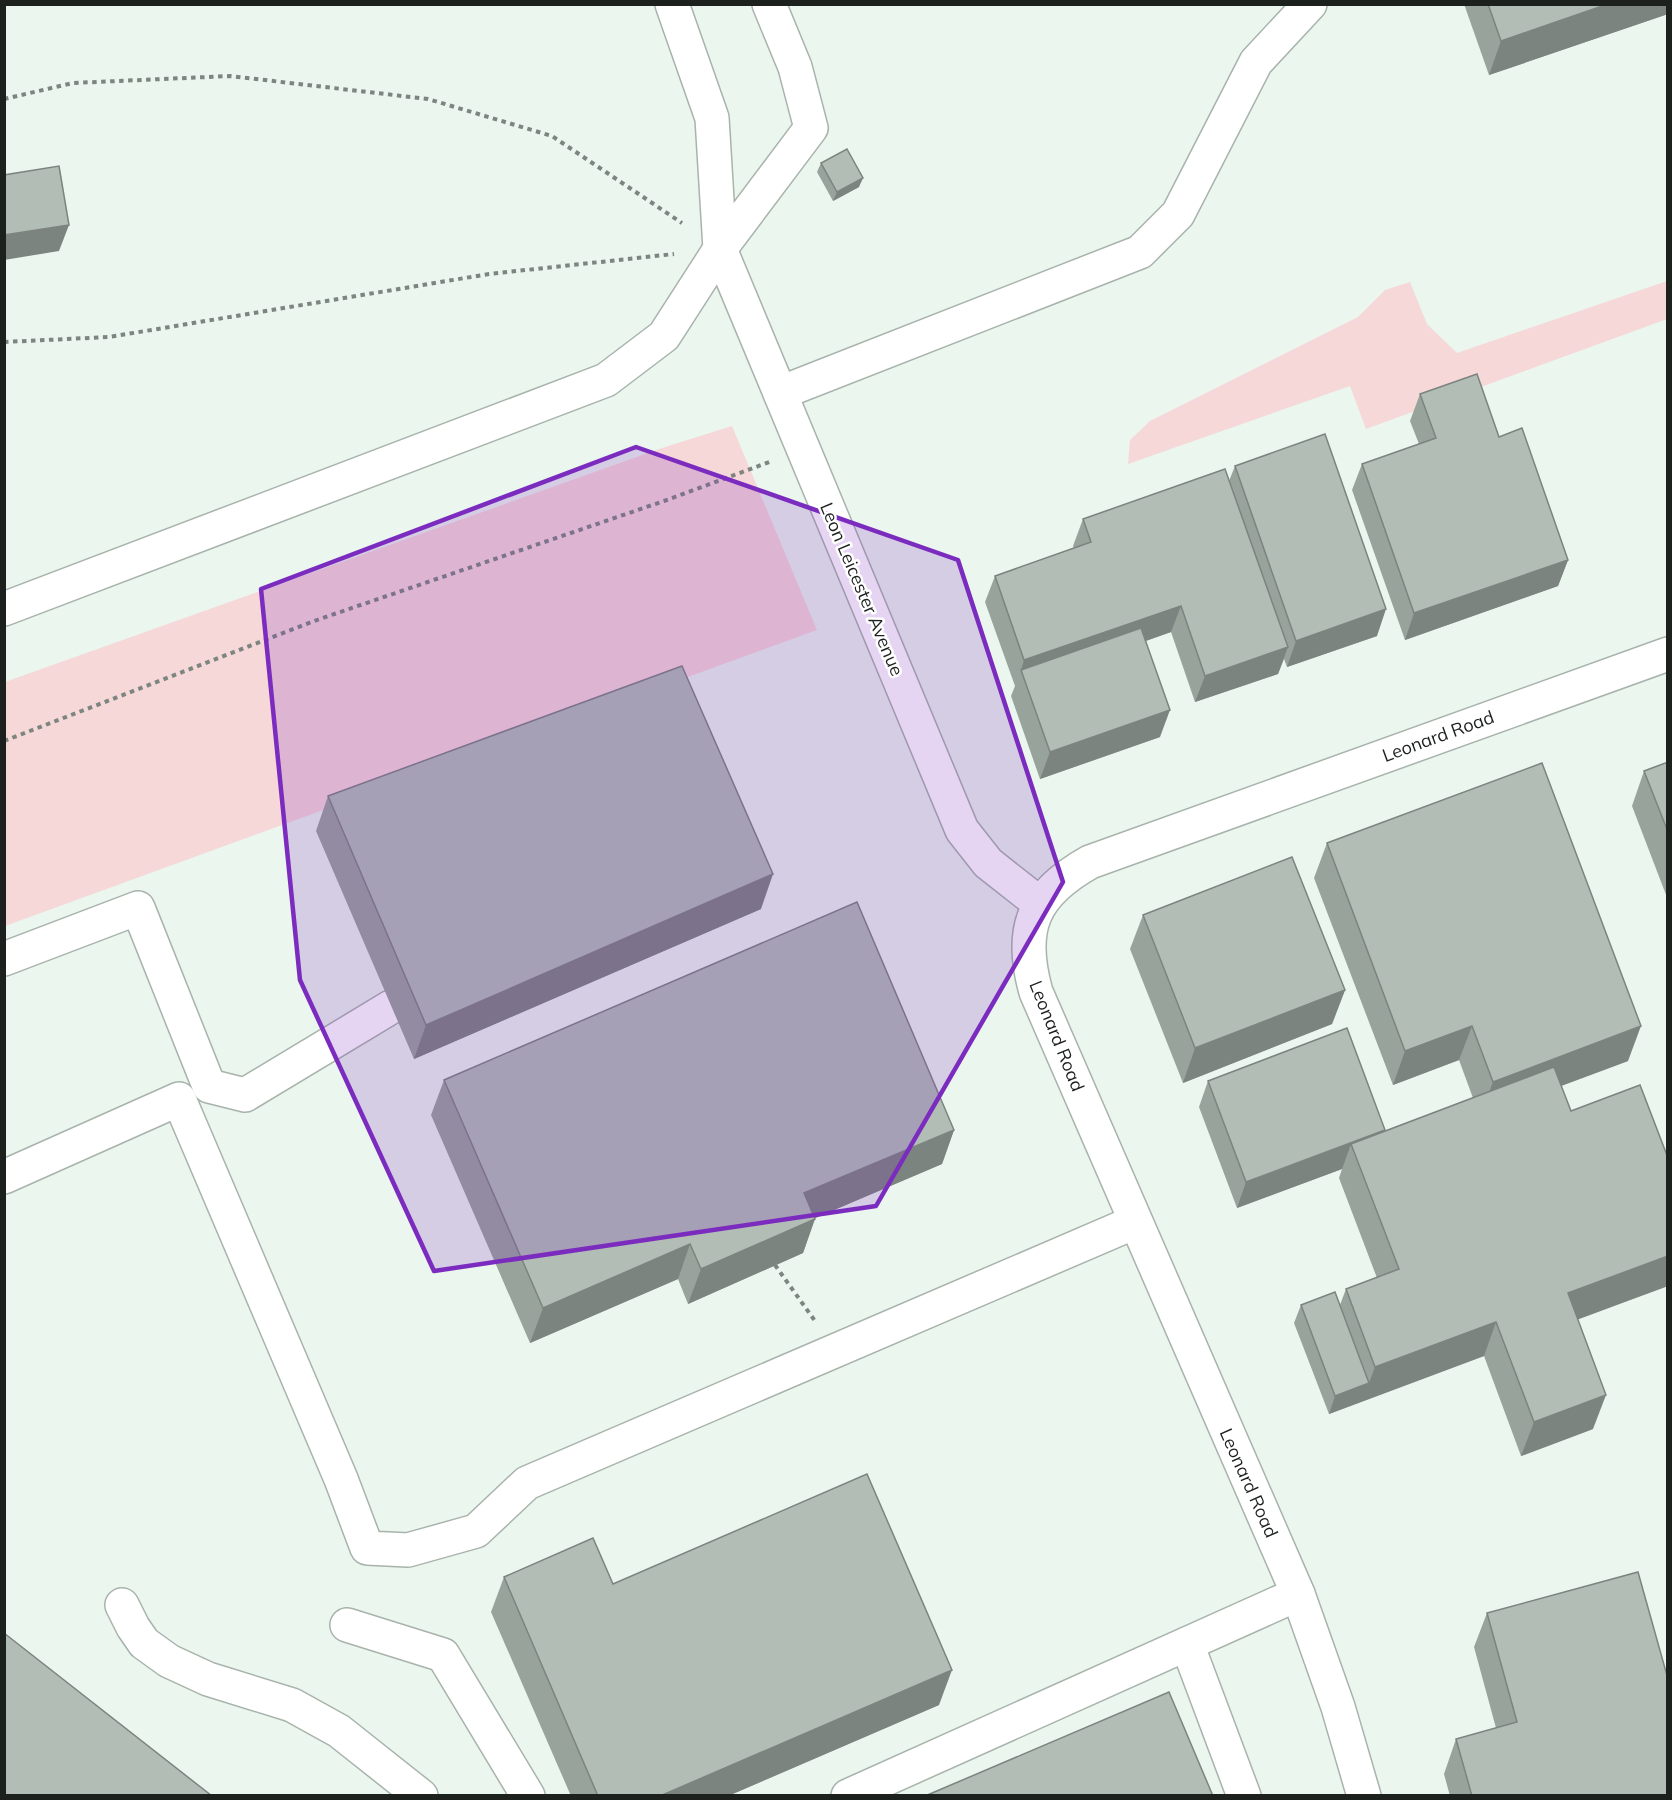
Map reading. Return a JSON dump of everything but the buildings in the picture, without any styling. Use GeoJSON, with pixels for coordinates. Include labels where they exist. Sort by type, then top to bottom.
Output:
{"type":"FeatureCollection","features":[{"type":"Feature","properties":{"kind":"street","name":"Leon Leicester Avenue"},"geometry":{"type":"LineString","coordinates":[[672,4],[712,118],[720,249],[962,830],[988,863],[1040,904]]}},
{"type":"Feature","properties":{"kind":"street"},"geometry":{"type":"LineString","coordinates":[[4,609],[606,380],[664,336],[720,249],[811,128],[795,67],[770,4]]}},
{"type":"Feature","properties":{"kind":"street"},"geometry":{"type":"LineString","coordinates":[[780,393],[1140,252],[1178,214],[1256,62],[1310,4]]}},
{"type":"Feature","properties":{"kind":"street","name":"Leonard Road"},"geometry":{"type":"LineString","coordinates":[[1364,1796],[1338,1707],[1298,1594],[1036,992],[1028,950],[1035,915],[1051,889],[1090,862],[1668,654]]}},
{"type":"Feature","properties":{"kind":"street"},"geometry":{"type":"LineString","coordinates":[[4,958],[138,909],[209,1086]]}},
{"type":"Feature","properties":{"kind":"street"},"geometry":{"type":"LineString","coordinates":[[4,1177],[209,1086],[245,1095],[391,1007]]}},
{"type":"Feature","properties":{"kind":"street"},"geometry":{"type":"LineString","coordinates":[[179,1099],[341,1479],[367,1548],[408,1550],[476,1532],[526,1483],[1135,1222]]}},
{"type":"Feature","properties":{"kind":"street"},"geometry":{"type":"LineString","coordinates":[[848,1796],[1298,1594]]}},
{"type":"Feature","properties":{"kind":"street"},"geometry":{"type":"LineString","coordinates":[[122,1605],[133,1628],[144,1643],[169,1661],[208,1679],[292,1705],[339,1731],[421,1796]]}},
{"type":"Feature","properties":{"kind":"street"},"geometry":{"type":"LineString","coordinates":[[347,1625],[443,1655],[528,1796]]}},
{"type":"Feature","properties":{"kind":"street"},"geometry":{"type":"LineString","coordinates":[[1187,1644],[1244,1796]]}},
{"type":"Feature","properties":{"kind":"path"},"geometry":{"type":"LineString","coordinates":[[4,99],[73,83],[230,76],[428,99],[552,136],[720,249]]}},
{"type":"Feature","properties":{"kind":"path"},"geometry":{"type":"LineString","coordinates":[[4,342],[109,337],[489,274],[720,249]]}},
{"type":"Feature","properties":{"kind":"path"},"geometry":{"type":"LineString","coordinates":[[4,741],[314,621],[664,501],[804,450]]}},
{"type":"Feature","properties":{"kind":"path"},"geometry":{"type":"LineString","coordinates":[[775,1265],[817,1324]]}},
{"type":"Feature","properties":{"kind":"highlighted area"},"geometry":{"type":"Polygon","coordinates":[[[636,447],[958,560],[1063,882],[876,1206],[434,1271],[300,980],[261,589],[636,447]]]}},
{"type":"Feature","properties":{"kind":"shaded area"},"geometry":{"type":"Polygon","coordinates":[[[1667,281],[1667,319],[1366,429],[1350,386],[1128,464],[1130,440],[1150,421],[1358,317],[1385,290],[1410,282],[1427,324],[1457,353],[1667,281]]]}},
{"type":"Feature","properties":{"kind":"shaded area"},"geometry":{"type":"Polygon","coordinates":[[[732,426],[817,630],[5,926],[5,682],[662,448],[732,426]]]}}]}
